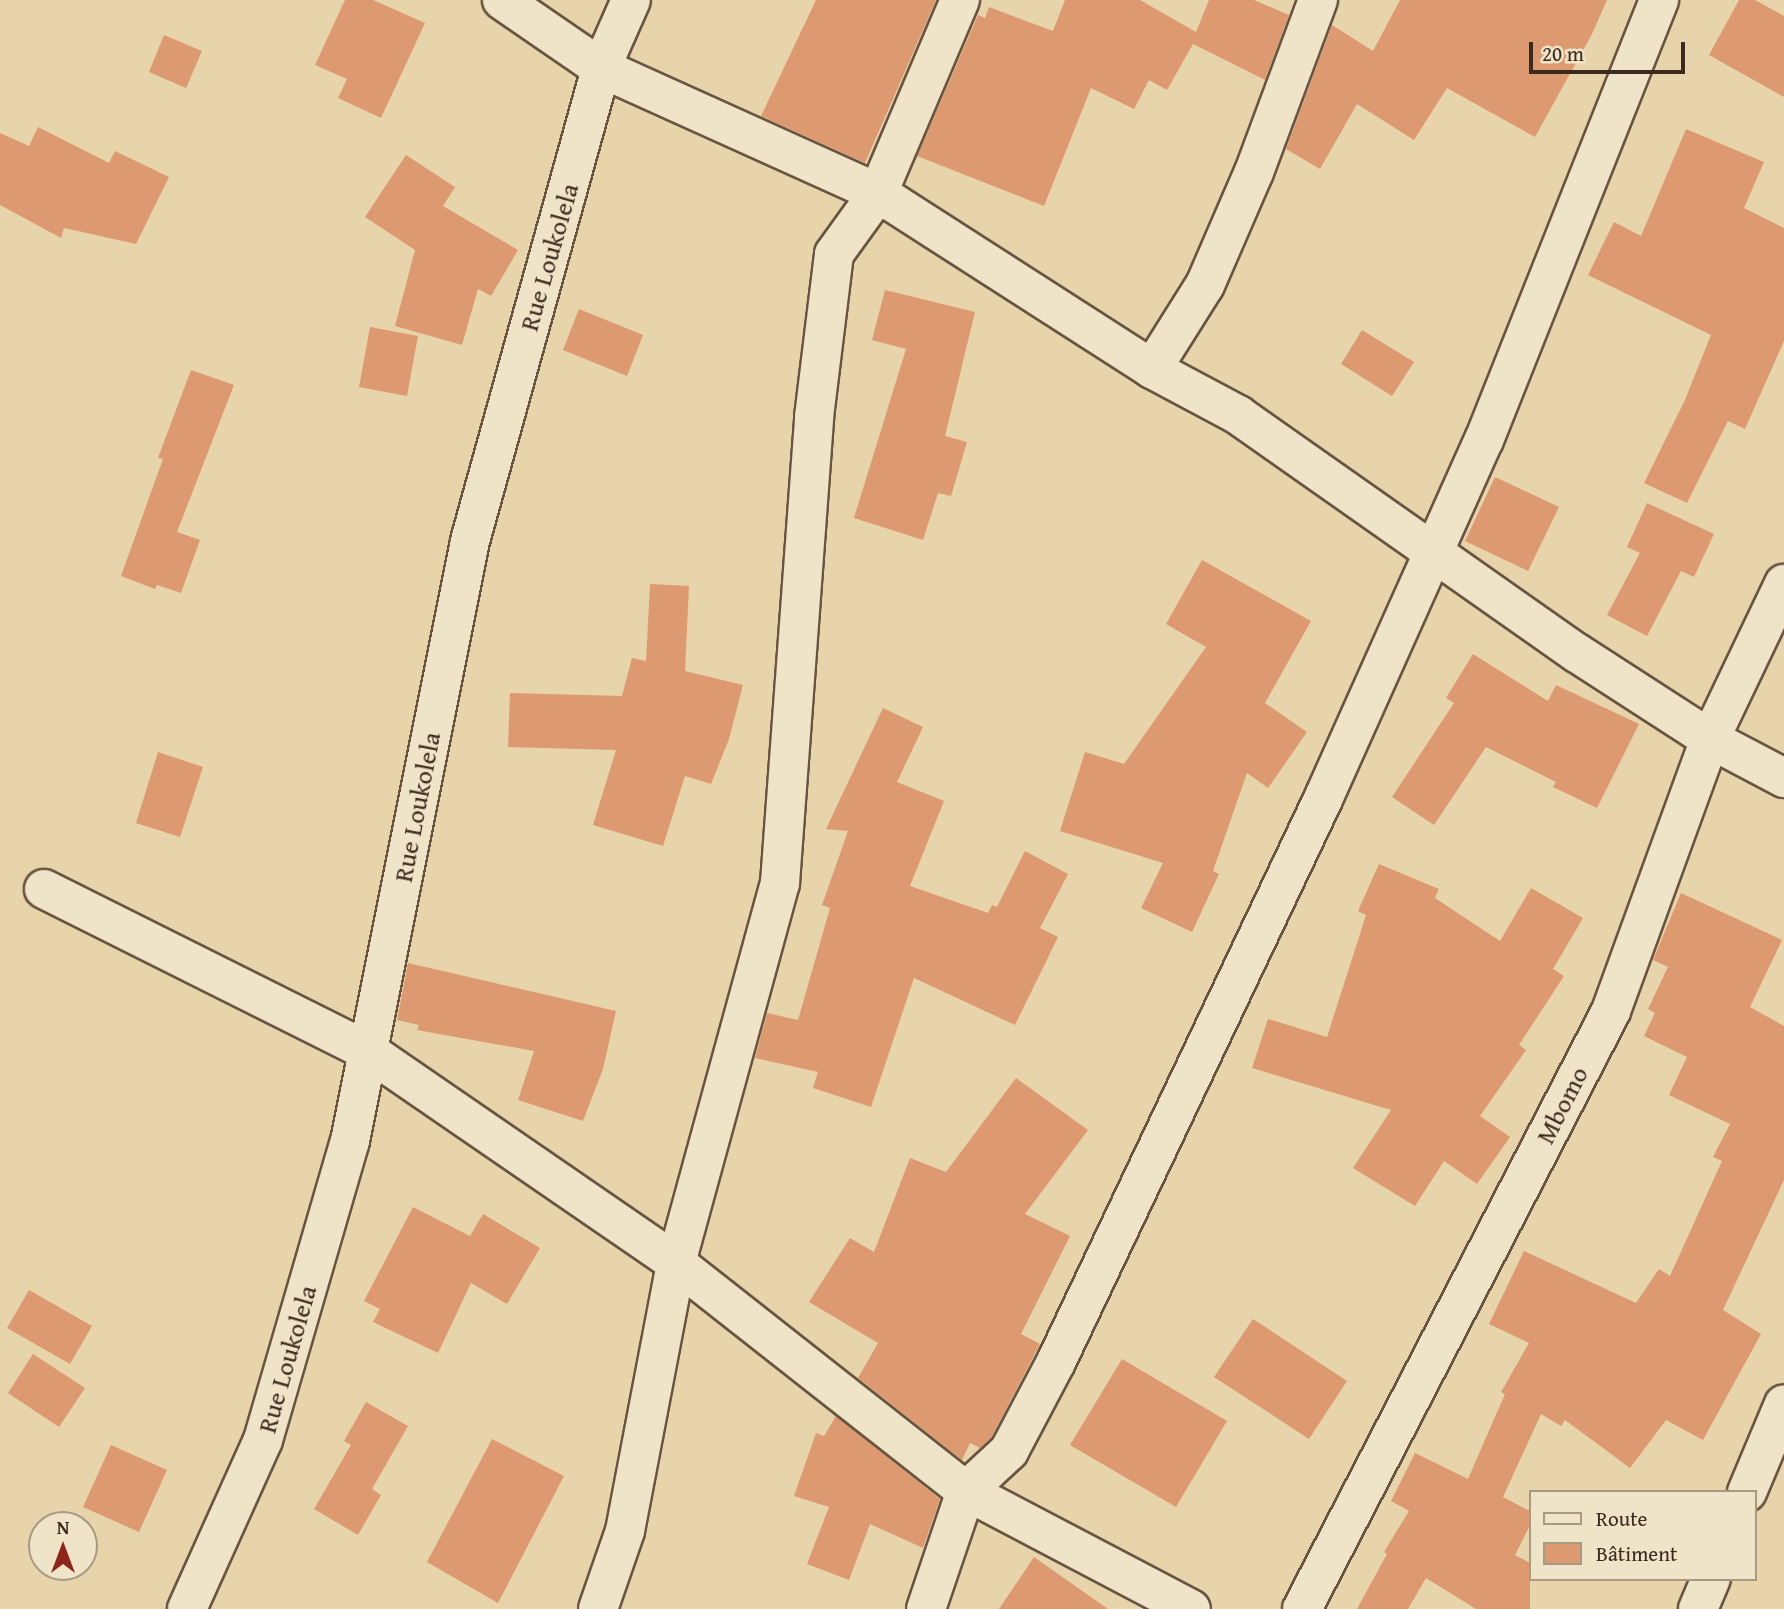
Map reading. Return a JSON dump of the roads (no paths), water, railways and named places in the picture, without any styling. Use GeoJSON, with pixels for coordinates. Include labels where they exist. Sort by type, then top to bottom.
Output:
{"type":"FeatureCollection","features":[{"type":"Feature","properties":{"kind":"street"},"geometry":{"type":"LineString","coordinates":[[502,0],[601,68],[877,193],[1152,369],[1237,415],[1577,653],[1710,738],[1784,778]]}},
{"type":"Feature","properties":{"kind":"street","name":"Rue Loukolela"},"geometry":{"type":"LineString","coordinates":[[187,1609],[263,1440],[350,1141],[470,541],[601,68],[631,0]]}},
{"type":"Feature","properties":{"kind":"street"},"geometry":{"type":"LineString","coordinates":[[598,1609],[625,1531],[676,1263],[780,883],[814,417],[834,254],[877,193],[960,0]]}},
{"type":"Feature","properties":{"kind":"street"},"geometry":{"type":"LineString","coordinates":[[1152,369],[1205,285],[1254,172],[1318,0]]}},
{"type":"Feature","properties":{"kind":"street"},"geometry":{"type":"LineString","coordinates":[[926,1609],[966,1491],[1009,1451],[1056,1362],[1324,797],[1484,439],[1659,0]]}},
{"type":"Feature","properties":{"kind":"street","name":"Mbomo"},"geometry":{"type":"LineString","coordinates":[[1302,1609],[1611,1011],[1710,738],[1784,584]]}},
{"type":"Feature","properties":{"kind":"street"},"geometry":{"type":"LineString","coordinates":[[44,889],[368,1051],[676,1263],[966,1491],[1191,1609]]}},
{"type":"Feature","properties":{"kind":"street"},"geometry":{"type":"LineString","coordinates":[[1748,1490],[1784,1404]]}},
{"type":"Feature","properties":{"kind":"street"},"geometry":{"type":"LineString","coordinates":[[1698,1609],[1709,1581]]}}]}
